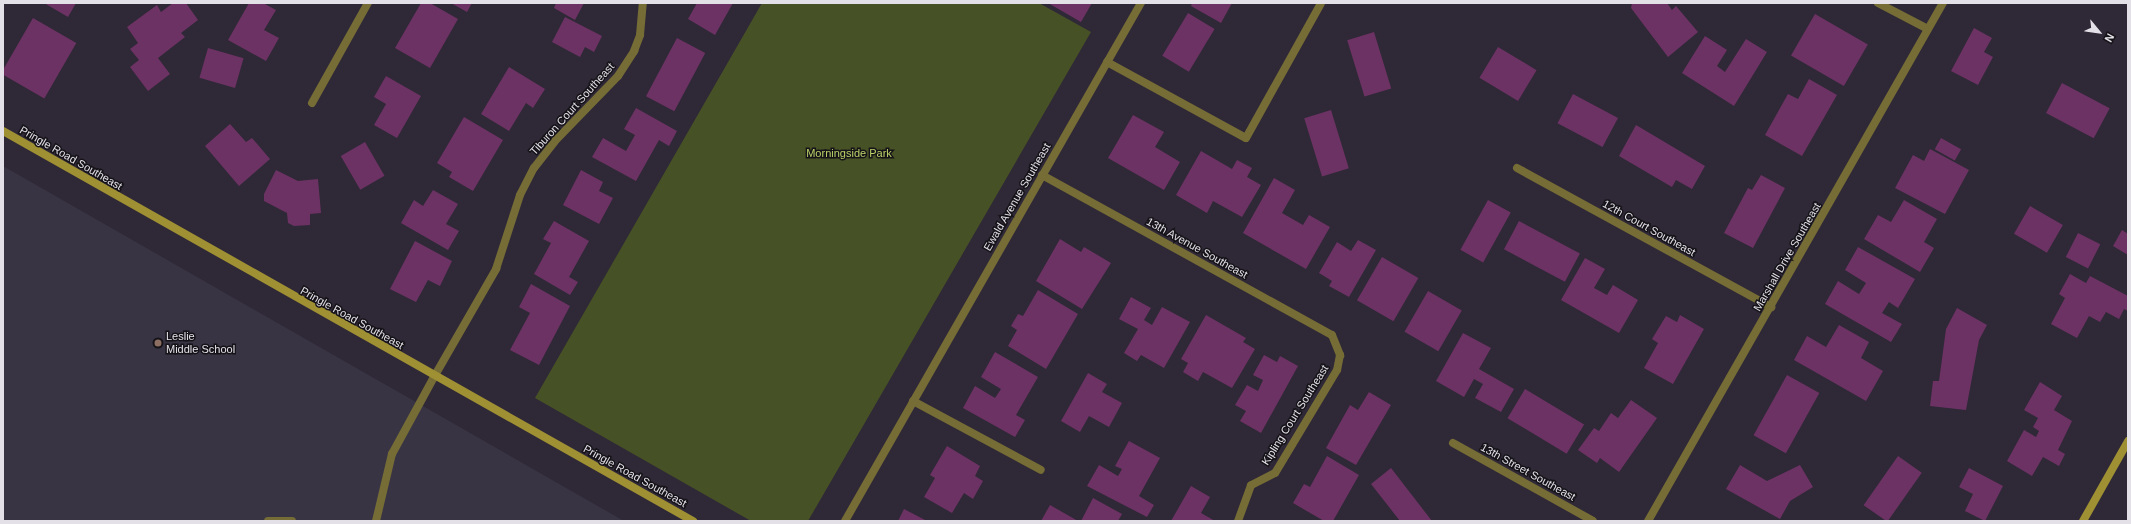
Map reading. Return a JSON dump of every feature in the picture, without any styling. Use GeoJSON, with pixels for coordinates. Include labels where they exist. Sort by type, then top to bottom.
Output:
{"type":"FeatureCollection","features":[{"type":"Feature","properties":{"kind":"main road","name":"Pringle Road Southeast"},"geometry":{"type":"LineString","coordinates":[[3,131],[434,377],[693,521]]}},
{"type":"Feature","properties":{"kind":"main road"},"geometry":{"type":"LineString","coordinates":[[2083,521],[2128,441]]}},
{"type":"Feature","properties":{"kind":"street"},"geometry":{"type":"LineString","coordinates":[[312,103],[368,3]]}},
{"type":"Feature","properties":{"kind":"street","name":"Tiburon Court Southeast"},"geometry":{"type":"LineString","coordinates":[[376,521],[392,454],[496,269],[520,195],[534,168],[554,142],[618,76],[634,52],[640,35],[643,3]]}},
{"type":"Feature","properties":{"kind":"street","name":"Ewald Avenue Southeast"},"geometry":{"type":"LineString","coordinates":[[845,521],[1141,3]]}},
{"type":"Feature","properties":{"kind":"street"},"geometry":{"type":"LineString","coordinates":[[1107,62],[1246,138],[1321,3]]}},
{"type":"Feature","properties":{"kind":"street"},"geometry":{"type":"LineString","coordinates":[[1878,3],[1928,29]]}},
{"type":"Feature","properties":{"kind":"street","name":"Marshall Drive Southeast"},"geometry":{"type":"LineString","coordinates":[[1648,521],[1943,3]]}},
{"type":"Feature","properties":{"kind":"street","name":"12th Court Southeast"},"geometry":{"type":"LineString","coordinates":[[1517,168],[1771,307]]}},
{"type":"Feature","properties":{"kind":"street","name":"13th Avenue Southeast"},"geometry":{"type":"LineString","coordinates":[[1042,175],[1332,335],[1337,346]]}},
{"type":"Feature","properties":{"kind":"street","name":"Kipling Court Southeast"},"geometry":{"type":"LineString","coordinates":[[1238,521],[1251,485],[1275,473],[1337,370],[1340,355],[1337,346]]}},
{"type":"Feature","properties":{"kind":"street"},"geometry":{"type":"LineString","coordinates":[[913,402],[1041,470]]}},
{"type":"Feature","properties":{"kind":"street","name":"13th Street Southeast"},"geometry":{"type":"LineString","coordinates":[[1452,443],[1593,521]]}},
{"type":"Feature","properties":{"kind":"street"},"geometry":{"type":"LineString","coordinates":[[268,521],[292,521]]}},
{"type":"Feature","properties":{"kind":"shaded area","name":"Leslie Middle School"},"geometry":{"type":"Polygon","coordinates":[[[3,166],[624,521],[3,521],[3,166]]]}},
{"type":"Feature","properties":{"kind":"green space","name":"Morningside Park"},"geometry":{"type":"Polygon","coordinates":[[[762,3],[1039,3],[1091,32],[808,521],[751,521],[535,398],[762,3]]]}},
{"type":"Feature","properties":{"kind":"building"},"geometry":{"type":"Polygon","coordinates":[[[44,3],[76,3],[68,17],[44,3]]]}},
{"type":"Feature","properties":{"kind":"building"},"geometry":{"type":"Polygon","coordinates":[[[173,3],[186,3],[198,20],[181,33],[185,37],[158,58],[170,74],[148,91],[130,67],[139,60],[130,49],[138,43],[127,27],[157,5],[161,12],[173,3]]]}},
{"type":"Feature","properties":{"kind":"building"},"geometry":{"type":"Polygon","coordinates":[[[249,3],[263,3],[276,10],[264,30],[279,38],[266,61],[228,40],[249,3]]]}},
{"type":"Feature","properties":{"kind":"building"},"geometry":{"type":"Polygon","coordinates":[[[421,3],[430,3],[458,19],[430,68],[395,48],[421,3]]]}},
{"type":"Feature","properties":{"kind":"building"},"geometry":{"type":"Polygon","coordinates":[[[451,3],[472,3],[467,12],[451,3]]]}},
{"type":"Feature","properties":{"kind":"building"},"geometry":{"type":"Polygon","coordinates":[[[556,3],[584,3],[575,20],[554,8],[556,3]]]}},
{"type":"Feature","properties":{"kind":"building"},"geometry":{"type":"Polygon","coordinates":[[[697,3],[733,3],[715,35],[688,19],[697,3]]]}},
{"type":"Feature","properties":{"kind":"building"},"geometry":{"type":"Polygon","coordinates":[[[1048,3],[1092,3],[1081,22],[1048,3]]]}},
{"type":"Feature","properties":{"kind":"building"},"geometry":{"type":"Polygon","coordinates":[[[1192,3],[1232,3],[1221,23],[1191,6],[1192,3]]]}},
{"type":"Feature","properties":{"kind":"building"},"geometry":{"type":"Polygon","coordinates":[[[1632,3],[1667,3],[1672,10],[1676,6],[1698,32],[1668,57],[1631,8],[1632,3]]]}},
{"type":"Feature","properties":{"kind":"building"},"geometry":{"type":"Polygon","coordinates":[[[1188,13],[1215,29],[1189,72],[1162,56],[1188,13]]]}},
{"type":"Feature","properties":{"kind":"building"},"geometry":{"type":"Polygon","coordinates":[[[1815,14],[1868,44],[1844,86],[1791,56],[1815,14]]]}},
{"type":"Feature","properties":{"kind":"building"},"geometry":{"type":"Polygon","coordinates":[[[565,17],[602,36],[594,52],[585,47],[580,57],[552,42],[565,17]]]}},
{"type":"Feature","properties":{"kind":"building"},"geometry":{"type":"Polygon","coordinates":[[[33,18],[76,43],[44,98],[3,75],[3,70],[33,18]]]}},
{"type":"Feature","properties":{"kind":"building"},"geometry":{"type":"Polygon","coordinates":[[[1974,28],[1992,38],[1984,52],[1993,57],[1978,85],[1951,71],[1974,28]]]}},
{"type":"Feature","properties":{"kind":"building"},"geometry":{"type":"Polygon","coordinates":[[[1374,32],[1391,88],[1364,97],[1347,40],[1374,32]]]}},
{"type":"Feature","properties":{"kind":"building"},"geometry":{"type":"Polygon","coordinates":[[[1705,36],[1727,50],[1717,66],[1725,72],[1746,39],[1767,52],[1734,106],[1682,73],[1705,36]]]}},
{"type":"Feature","properties":{"kind":"building"},"geometry":{"type":"Polygon","coordinates":[[[677,38],[705,53],[674,111],[646,96],[677,38]]]}},
{"type":"Feature","properties":{"kind":"building"},"geometry":{"type":"Polygon","coordinates":[[[1498,47],[1537,70],[1518,101],[1479,78],[1498,47]]]}},
{"type":"Feature","properties":{"kind":"building"},"geometry":{"type":"Polygon","coordinates":[[[208,48],[244,58],[235,88],[199,78],[208,48]]]}},
{"type":"Feature","properties":{"kind":"building"},"geometry":{"type":"Polygon","coordinates":[[[509,67],[545,89],[533,108],[526,103],[509,131],[481,114],[509,67]]]}},
{"type":"Feature","properties":{"kind":"building"},"geometry":{"type":"Polygon","coordinates":[[[386,76],[421,96],[397,138],[374,125],[386,104],[374,97],[386,76]]]}},
{"type":"Feature","properties":{"kind":"building"},"geometry":{"type":"Polygon","coordinates":[[[1809,79],[1837,95],[1802,156],[1765,135],[1788,94],[1798,99],[1809,79]]]}},
{"type":"Feature","properties":{"kind":"building"},"geometry":{"type":"Polygon","coordinates":[[[2062,83],[2110,108],[2094,138],[2046,113],[2062,83]]]}},
{"type":"Feature","properties":{"kind":"building"},"geometry":{"type":"Polygon","coordinates":[[[1573,94],[1618,118],[1603,147],[1558,123],[1573,94]]]}},
{"type":"Feature","properties":{"kind":"building"},"geometry":{"type":"Polygon","coordinates":[[[636,108],[677,131],[669,146],[659,140],[636,181],[592,157],[603,138],[626,151],[635,135],[624,129],[636,108]]]}},
{"type":"Feature","properties":{"kind":"building"},"geometry":{"type":"Polygon","coordinates":[[[1331,110],[1349,168],[1322,177],[1304,118],[1331,110]]]}},
{"type":"Feature","properties":{"kind":"building"},"geometry":{"type":"Polygon","coordinates":[[[1133,115],[1164,132],[1155,147],[1180,162],[1164,190],[1108,158],[1133,115]]]}},
{"type":"Feature","properties":{"kind":"building"},"geometry":{"type":"Polygon","coordinates":[[[464,117],[503,140],[473,191],[449,177],[452,172],[437,163],[464,117]]]}},
{"type":"Feature","properties":{"kind":"building"},"geometry":{"type":"Polygon","coordinates":[[[230,124],[246,142],[252,138],[270,159],[239,186],[205,146],[230,124]]]}},
{"type":"Feature","properties":{"kind":"building"},"geometry":{"type":"Polygon","coordinates":[[[1636,125],[1705,166],[1692,189],[1676,180],[1672,187],[1619,156],[1636,125]]]}},
{"type":"Feature","properties":{"kind":"building"},"geometry":{"type":"Polygon","coordinates":[[[1941,138],[1961,149],[1955,161],[1935,149],[1941,138]]]}},
{"type":"Feature","properties":{"kind":"building"},"geometry":{"type":"Polygon","coordinates":[[[365,142],[385,176],[360,190],[341,156],[365,142]]]}},
{"type":"Feature","properties":{"kind":"building"},"geometry":{"type":"Polygon","coordinates":[[[1930,149],[1969,170],[1945,214],[1895,188],[1913,155],[1924,161],[1930,149]]]}},
{"type":"Feature","properties":{"kind":"building"},"geometry":{"type":"Polygon","coordinates":[[[1201,151],[1232,169],[1237,160],[1252,168],[1247,177],[1261,185],[1242,217],[1213,201],[1207,213],[1176,195],[1201,151]]]}},
{"type":"Feature","properties":{"kind":"building"},"geometry":{"type":"Polygon","coordinates":[[[276,170],[298,181],[318,179],[321,213],[310,214],[310,225],[294,226],[288,223],[287,213],[264,201],[264,194],[276,170]]]}},
{"type":"Feature","properties":{"kind":"building"},"geometry":{"type":"Polygon","coordinates":[[[581,170],[603,182],[599,191],[613,198],[599,224],[563,205],[581,170]]]}},
{"type":"Feature","properties":{"kind":"building"},"geometry":{"type":"Polygon","coordinates":[[[1761,175],[1785,188],[1753,248],[1724,233],[1748,188],[1752,190],[1761,175]]]}},
{"type":"Feature","properties":{"kind":"building"},"geometry":{"type":"Polygon","coordinates":[[[1274,178],[1295,190],[1282,213],[1303,225],[1309,215],[1330,227],[1306,269],[1243,233],[1274,178]]]}},
{"type":"Feature","properties":{"kind":"building"},"geometry":{"type":"Polygon","coordinates":[[[433,190],[458,204],[446,224],[459,231],[448,250],[401,223],[414,200],[423,206],[433,190]]]}},
{"type":"Feature","properties":{"kind":"building"},"geometry":{"type":"Polygon","coordinates":[[[1488,200],[1511,213],[1483,262],[1460,250],[1488,200]]]}},
{"type":"Feature","properties":{"kind":"building"},"geometry":{"type":"Polygon","coordinates":[[[1904,200],[1937,219],[1924,242],[1934,248],[1920,272],[1864,239],[1878,215],[1891,222],[1904,200]]]}},
{"type":"Feature","properties":{"kind":"building"},"geometry":{"type":"Polygon","coordinates":[[[2030,206],[2063,225],[2047,253],[2014,234],[2030,206]]]}},
{"type":"Feature","properties":{"kind":"building"},"geometry":{"type":"Polygon","coordinates":[[[554,221],[589,241],[569,277],[578,282],[570,295],[534,274],[551,243],[543,239],[554,221]]]}},
{"type":"Feature","properties":{"kind":"building"},"geometry":{"type":"Polygon","coordinates":[[[1519,221],[1580,253],[1565,282],[1504,249],[1519,221]]]}},
{"type":"Feature","properties":{"kind":"building"},"geometry":{"type":"Polygon","coordinates":[[[2122,230],[2128,234],[2128,255],[2113,246],[2122,230]]]}},
{"type":"Feature","properties":{"kind":"building"},"geometry":{"type":"Polygon","coordinates":[[[2078,233],[2100,244],[2088,268],[2066,257],[2078,233]]]}},
{"type":"Feature","properties":{"kind":"building"},"geometry":{"type":"Polygon","coordinates":[[[1060,239],[1081,252],[1084,247],[1111,263],[1082,309],[1036,281],[1060,239]]]}},
{"type":"Feature","properties":{"kind":"building"},"geometry":{"type":"Polygon","coordinates":[[[1358,240],[1376,250],[1349,297],[1329,286],[1332,281],[1319,273],[1337,242],[1351,251],[1358,240]]]}},
{"type":"Feature","properties":{"kind":"building"},"geometry":{"type":"Polygon","coordinates":[[[415,241],[452,261],[440,286],[428,280],[416,302],[390,289],[415,241]]]}},
{"type":"Feature","properties":{"kind":"building"},"geometry":{"type":"Polygon","coordinates":[[[1858,247],[1915,279],[1898,308],[1889,302],[1882,313],[1902,324],[1891,342],[1825,304],[1838,281],[1859,294],[1866,283],[1845,270],[1858,247]]]}},
{"type":"Feature","properties":{"kind":"building"},"geometry":{"type":"Polygon","coordinates":[[[1382,257],[1418,278],[1393,321],[1357,300],[1382,257]]]}},
{"type":"Feature","properties":{"kind":"building"},"geometry":{"type":"Polygon","coordinates":[[[1585,258],[1605,269],[1594,288],[1607,295],[1613,285],[1638,300],[1619,333],[1561,300],[1585,258]]]}},
{"type":"Feature","properties":{"kind":"building"},"geometry":{"type":"Polygon","coordinates":[[[2070,274],[2086,283],[2090,276],[2128,296],[2128,311],[2124,309],[2119,319],[2106,312],[2100,322],[2089,316],[2077,338],[2051,324],[2065,298],[2059,294],[2070,274]]]}},
{"type":"Feature","properties":{"kind":"building"},"geometry":{"type":"Polygon","coordinates":[[[531,284],[570,306],[539,365],[510,350],[530,313],[519,307],[531,284]]]}},
{"type":"Feature","properties":{"kind":"building"},"geometry":{"type":"Polygon","coordinates":[[[1038,290],[1078,314],[1046,369],[1008,346],[1017,330],[1011,326],[1018,314],[1023,316],[1038,290]]]}},
{"type":"Feature","properties":{"kind":"building"},"geometry":{"type":"Polygon","coordinates":[[[1428,291],[1462,310],[1438,351],[1404,332],[1428,291]]]}},
{"type":"Feature","properties":{"kind":"building"},"geometry":{"type":"Polygon","coordinates":[[[1131,297],[1151,308],[1144,320],[1152,325],[1162,307],[1190,322],[1164,368],[1141,355],[1137,361],[1124,353],[1138,329],[1119,319],[1131,297]]]}},
{"type":"Feature","properties":{"kind":"building"},"geometry":{"type":"Polygon","coordinates":[[[1957,308],[1987,325],[1979,340],[1966,410],[1930,406],[1933,381],[1939,381],[1946,329],[1957,308]]]}},
{"type":"Feature","properties":{"kind":"building"},"geometry":{"type":"Polygon","coordinates":[[[1206,315],[1246,338],[1243,342],[1255,349],[1232,388],[1203,372],[1198,381],[1183,372],[1188,363],[1181,359],[1206,315]]]}},
{"type":"Feature","properties":{"kind":"building"},"geometry":{"type":"Polygon","coordinates":[[[1680,315],[1704,329],[1673,384],[1644,368],[1658,343],[1652,339],[1666,316],[1677,322],[1680,315]]]}},
{"type":"Feature","properties":{"kind":"building"},"geometry":{"type":"Polygon","coordinates":[[[1839,325],[1869,342],[1861,358],[1883,371],[1866,401],[1794,360],[1807,336],[1826,347],[1839,325]]]}},
{"type":"Feature","properties":{"kind":"building"},"geometry":{"type":"Polygon","coordinates":[[[1463,333],[1491,348],[1479,369],[1514,389],[1501,412],[1475,398],[1483,384],[1474,379],[1464,397],[1436,381],[1463,333]]]}},
{"type":"Feature","properties":{"kind":"building"},"geometry":{"type":"Polygon","coordinates":[[[995,352],[1038,377],[1016,415],[1025,420],[1015,437],[963,408],[975,386],[995,398],[1001,389],[981,377],[995,352]]]}},
{"type":"Feature","properties":{"kind":"building"},"geometry":{"type":"Polygon","coordinates":[[[1264,355],[1277,362],[1280,356],[1298,366],[1261,433],[1240,421],[1246,411],[1235,405],[1247,385],[1258,391],[1263,380],[1253,375],[1264,355]]]}},
{"type":"Feature","properties":{"kind":"building"},"geometry":{"type":"Polygon","coordinates":[[[1088,373],[1107,384],[1102,392],[1122,403],[1109,427],[1089,416],[1080,432],[1061,421],[1088,373]]]}},
{"type":"Feature","properties":{"kind":"building"},"geometry":{"type":"Polygon","coordinates":[[[1787,375],[1819,393],[1786,453],[1754,435],[1787,375]]]}},
{"type":"Feature","properties":{"kind":"building"},"geometry":{"type":"Polygon","coordinates":[[[2040,382],[2062,396],[2054,410],[2072,421],[2058,450],[2065,454],[2059,466],[2043,457],[2032,476],[2007,461],[2024,430],[2036,437],[2039,431],[2033,427],[2038,418],[2024,410],[2040,382]]]}},
{"type":"Feature","properties":{"kind":"building"},"geometry":{"type":"Polygon","coordinates":[[[1525,389],[1584,425],[1567,454],[1507,418],[1525,389]]]}},
{"type":"Feature","properties":{"kind":"building"},"geometry":{"type":"Polygon","coordinates":[[[1369,392],[1391,405],[1356,465],[1326,448],[1350,405],[1358,410],[1369,392]]]}},
{"type":"Feature","properties":{"kind":"building"},"geometry":{"type":"Polygon","coordinates":[[[1631,400],[1657,418],[1619,472],[1600,458],[1597,463],[1578,450],[1594,428],[1599,431],[1611,413],[1618,418],[1631,400]]]}},
{"type":"Feature","properties":{"kind":"building"},"geometry":{"type":"Polygon","coordinates":[[[1129,441],[1160,458],[1139,496],[1154,505],[1147,517],[1087,486],[1099,465],[1118,476],[1122,469],[1115,466],[1129,441]]]}},
{"type":"Feature","properties":{"kind":"building"},"geometry":{"type":"Polygon","coordinates":[[[947,446],[980,466],[975,476],[983,481],[973,499],[964,493],[952,513],[924,497],[935,478],[930,475],[947,446]]]}},
{"type":"Feature","properties":{"kind":"building"},"geometry":{"type":"Polygon","coordinates":[[[1327,456],[1359,475],[1333,521],[1324,521],[1293,503],[1304,484],[1310,487],[1327,456]]]}},
{"type":"Feature","properties":{"kind":"building"},"geometry":{"type":"Polygon","coordinates":[[[1898,456],[1922,473],[1888,521],[1864,505],[1898,456]]]}},
{"type":"Feature","properties":{"kind":"building"},"geometry":{"type":"Polygon","coordinates":[[[1740,465],[1767,481],[1800,465],[1813,487],[1790,501],[1780,519],[1726,489],[1740,465]]]}},
{"type":"Feature","properties":{"kind":"building"},"geometry":{"type":"Polygon","coordinates":[[[1391,468],[1432,521],[1400,521],[1371,484],[1391,468]]]}},
{"type":"Feature","properties":{"kind":"building"},"geometry":{"type":"Polygon","coordinates":[[[1969,468],[2003,486],[1985,521],[1965,511],[1973,494],[1959,487],[1969,468]]]}},
{"type":"Feature","properties":{"kind":"building"},"geometry":{"type":"Polygon","coordinates":[[[1191,486],[1210,497],[1201,513],[1215,521],[1171,521],[1191,486]]]}},
{"type":"Feature","properties":{"kind":"building"},"geometry":{"type":"Polygon","coordinates":[[[1093,498],[1122,514],[1118,521],[1081,521],[1093,498]]]}},
{"type":"Feature","properties":{"kind":"building"},"geometry":{"type":"Polygon","coordinates":[[[1050,505],[1078,521],[1041,521],[1050,505]]]}},
{"type":"Feature","properties":{"kind":"building"},"geometry":{"type":"Polygon","coordinates":[[[904,509],[927,521],[898,521],[904,509]]]}},
{"type":"Feature","properties":{"kind":"place","name":"Leslie Middle School"},"geometry":{"type":"Point","coordinates":[158,343]}}]}
